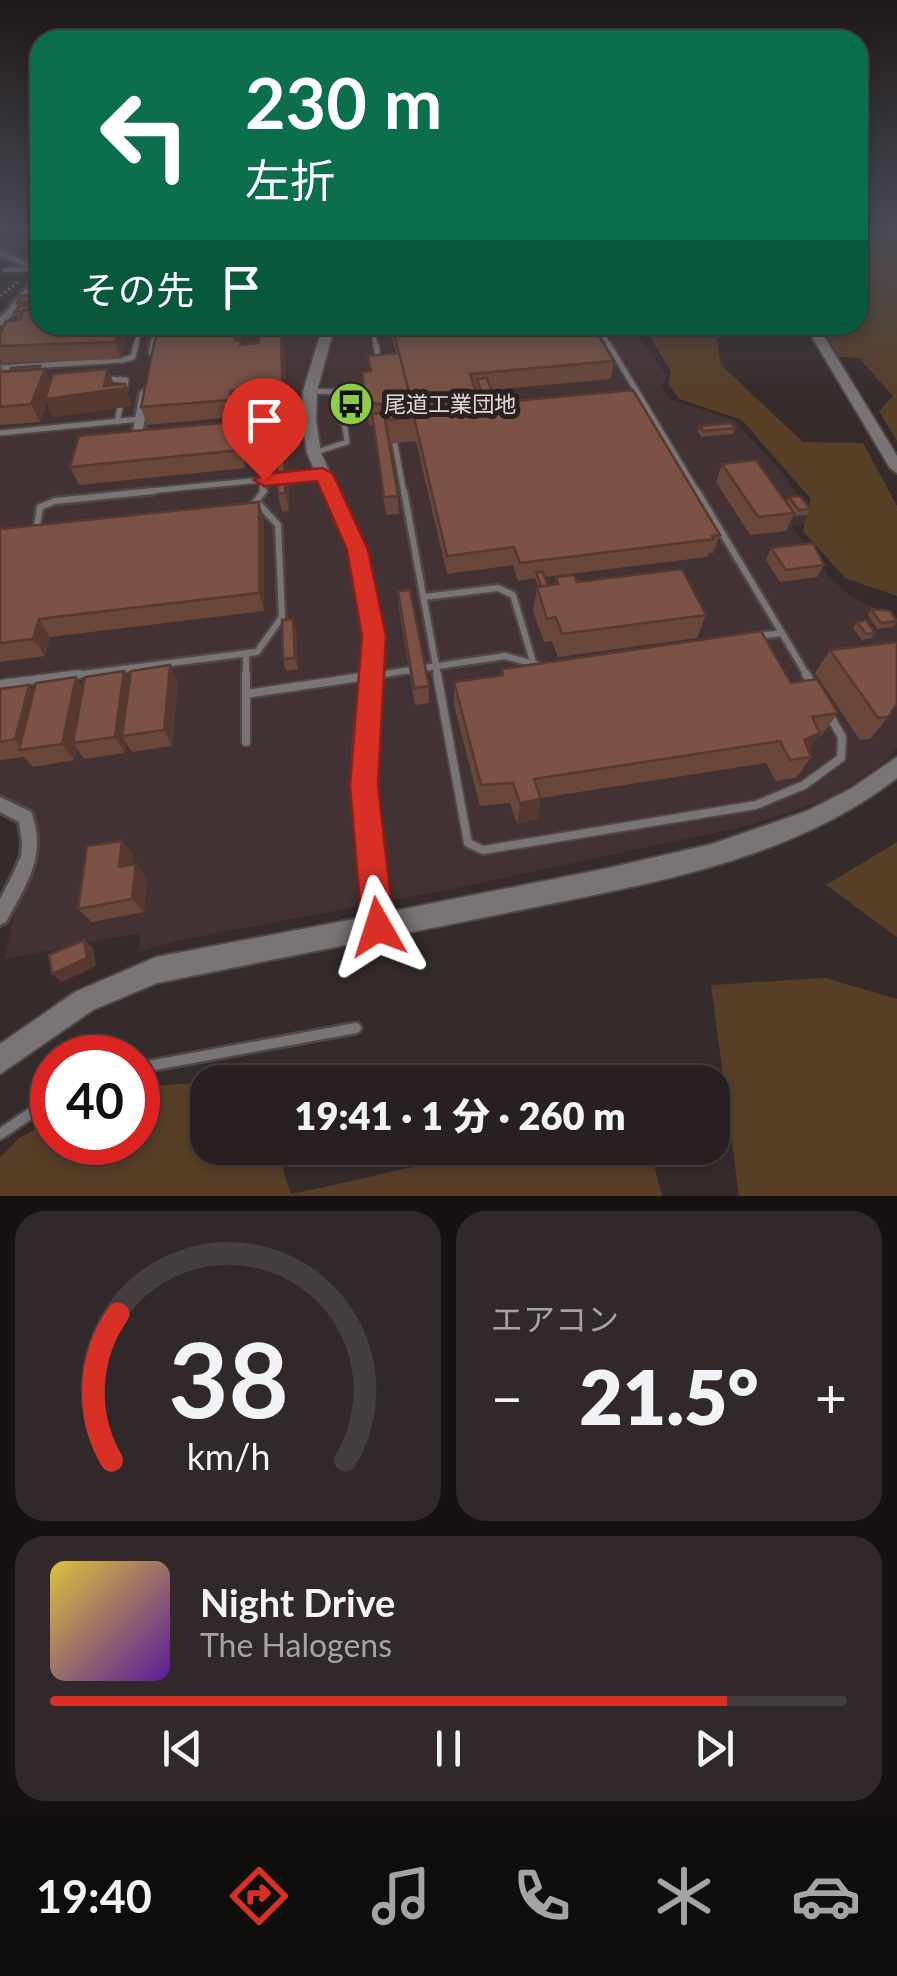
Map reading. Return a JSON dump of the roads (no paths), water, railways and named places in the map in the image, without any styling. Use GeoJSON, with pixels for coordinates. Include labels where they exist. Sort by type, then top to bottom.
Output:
{"type":"FeatureCollection","features":[{"type":"Feature","properties":{"kind":"street"},"geometry":{"type":"LineString","coordinates":[[0,323],[28,287]]}},
{"type":"Feature","properties":{"kind":"street"},"geometry":{"type":"LineString","coordinates":[[151,363],[156,335]]}},
{"type":"Feature","properties":{"kind":"street"},"geometry":{"type":"LineString","coordinates":[[326,335],[310,391],[309,420],[314,453],[358,550],[374,636],[373,678],[363,748],[378,927]]}},
{"type":"Feature","properties":{"kind":"street"},"geometry":{"type":"LineString","coordinates":[[817,335],[897,468]]}},
{"type":"Feature","properties":{"kind":"street"},"geometry":{"type":"LineString","coordinates":[[147,382],[138,430],[149,436],[167,435]]}},
{"type":"Feature","properties":{"kind":"street"},"geometry":{"type":"LineString","coordinates":[[202,431],[309,420]]}},
{"type":"Feature","properties":{"kind":"street"},"geometry":{"type":"LineString","coordinates":[[0,1060],[84,1001],[156,970],[662,868],[783,831],[856,798],[897,766]]}},
{"type":"Feature","properties":{"kind":"street"},"geometry":{"type":"LineString","coordinates":[[0,804],[25,817],[32,840],[23,872],[0,916]]}},
{"type":"Feature","properties":{"kind":"lane"},"geometry":{"type":"LineString","coordinates":[[0,368],[124,360],[134,357],[138,335]]}},
{"type":"Feature","properties":{"kind":"lane"},"geometry":{"type":"LineString","coordinates":[[374,335],[380,364]]}},
{"type":"Feature","properties":{"kind":"lane"},"geometry":{"type":"LineString","coordinates":[[390,422],[468,843],[483,850],[756,805],[804,785],[840,758],[842,737],[602,335]]}},
{"type":"Feature","properties":{"kind":"lane"},"geometry":{"type":"LineString","coordinates":[[99,380],[126,380],[118,422]]}},
{"type":"Feature","properties":{"kind":"lane"},"geometry":{"type":"LineString","coordinates":[[310,391],[340,392],[347,442],[337,450],[314,453]]}},
{"type":"Feature","properties":{"kind":"lane"},"geometry":{"type":"LineString","coordinates":[[623,399],[641,398]]}},
{"type":"Feature","properties":{"kind":"lane"},"geometry":{"type":"LineString","coordinates":[[0,433],[140,420]]}},
{"type":"Feature","properties":{"kind":"lane"},"geometry":{"type":"LineString","coordinates":[[246,512],[258,502],[264,480],[264,444]]}},
{"type":"Feature","properties":{"kind":"lane"},"geometry":{"type":"LineString","coordinates":[[42,536],[33,530],[40,507],[55,501],[323,474]]}},
{"type":"Feature","properties":{"kind":"lane"},"geometry":{"type":"LineString","coordinates":[[0,684],[256,652],[282,618],[278,525],[258,502]]}},
{"type":"Feature","properties":{"kind":"lane"},"geometry":{"type":"LineString","coordinates":[[424,597],[498,588],[513,595],[534,665]]}},
{"type":"Feature","properties":{"kind":"lane"},"geometry":{"type":"LineString","coordinates":[[744,638],[782,633]]}},
{"type":"Feature","properties":{"kind":"lane"},"geometry":{"type":"LineString","coordinates":[[246,653],[246,742]]}},
{"type":"Feature","properties":{"kind":"lane"},"geometry":{"type":"LineString","coordinates":[[246,694],[504,656],[534,665],[553,663]]}},
{"type":"Feature","properties":{"kind":"lane"},"geometry":{"type":"LineString","coordinates":[[160,1064],[356,1028]]}},
{"type":"Feature","properties":{"kind":"lane"},"geometry":{"type":"LineString","coordinates":[[0,1134],[30,1114]]}},
{"type":"Feature","properties":{"kind":"place","name":"尾道工業団地"},"geometry":{"type":"Point","coordinates":[351,404]}}]}
